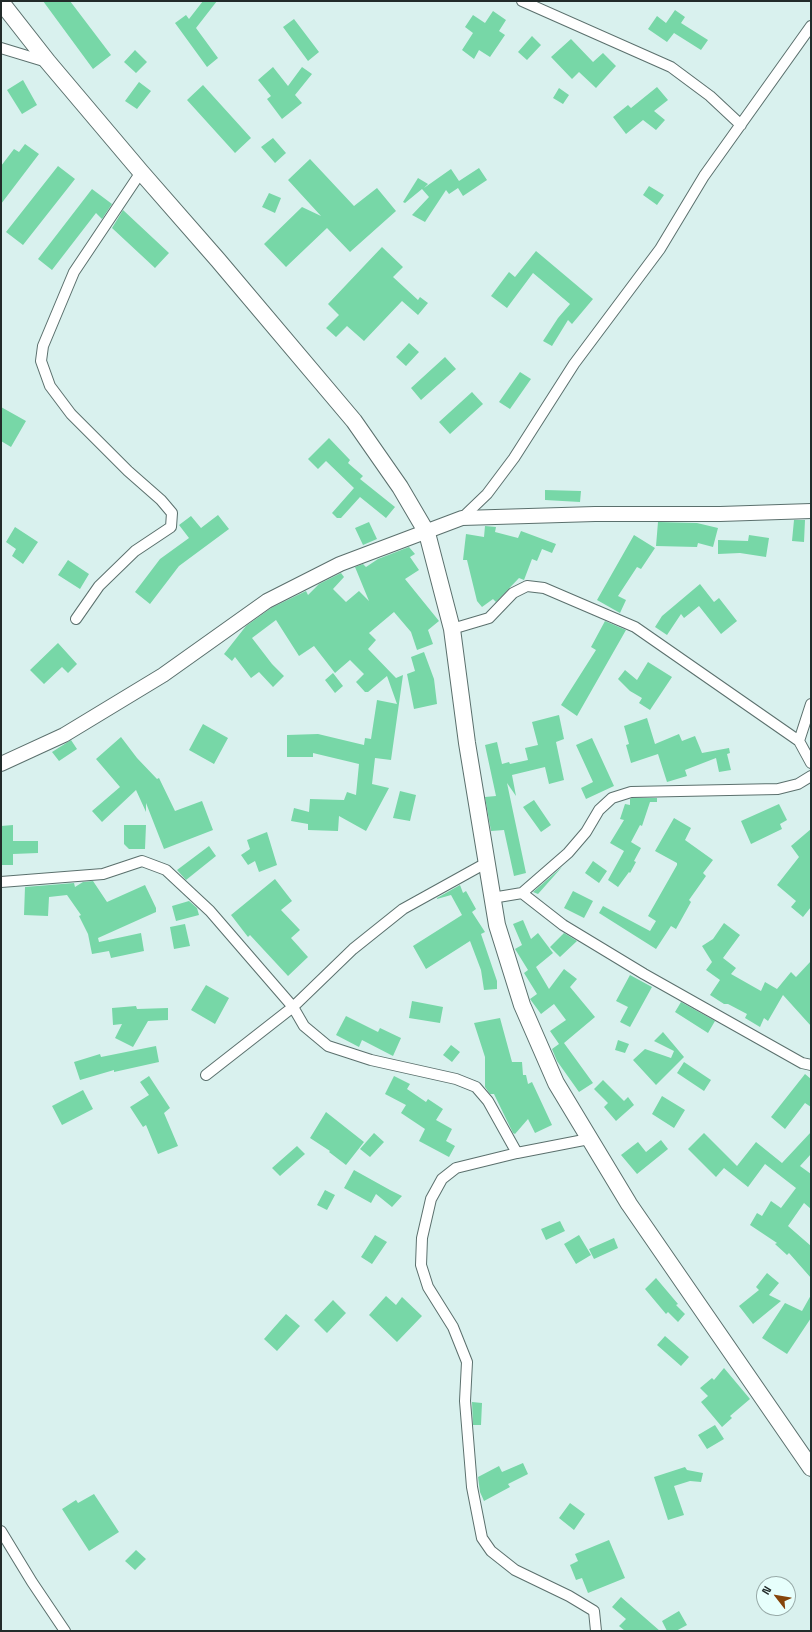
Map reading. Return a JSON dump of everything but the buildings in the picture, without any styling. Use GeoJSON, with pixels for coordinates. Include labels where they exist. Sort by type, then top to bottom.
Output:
{"type":"FeatureCollection","features":[{"type":"Feature","properties":{"kind":"main road"},"geometry":{"type":"LineString","coordinates":[[1,2],[48,62],[140,172],[218,260],[354,421],[400,487],[427,533],[452,629],[467,743],[497,925],[522,1005],[556,1083],[629,1204],[811,1468]]}},
{"type":"Feature","properties":{"kind":"street"},"geometry":{"type":"LineString","coordinates":[[522,1],[670,66],[710,96],[741,125]]}},
{"type":"Feature","properties":{"kind":"street"},"geometry":{"type":"LineString","coordinates":[[1,764],[64,735],[163,675],[267,601],[340,564],[427,533],[462,518],[487,494],[514,458],[574,364],[660,249],[704,176],[811,26]]}},
{"type":"Feature","properties":{"kind":"street"},"geometry":{"type":"LineString","coordinates":[[1,48],[48,62]]}},
{"type":"Feature","properties":{"kind":"street"},"geometry":{"type":"LineString","coordinates":[[76,619],[99,586],[135,551],[171,527],[172,513],[161,500],[128,471],[71,414],[50,386],[42,361],[43,346],[74,272],[140,172]]}},
{"type":"Feature","properties":{"kind":"street"},"geometry":{"type":"LineString","coordinates":[[462,518],[595,514],[720,514],[811,511]]}},
{"type":"Feature","properties":{"kind":"street"},"geometry":{"type":"LineString","coordinates":[[452,629],[489,618],[513,593],[527,586],[544,588],[635,627],[799,741],[811,763]]}},
{"type":"Feature","properties":{"kind":"street"},"geometry":{"type":"LineString","coordinates":[[799,741],[811,704]]}},
{"type":"Feature","properties":{"kind":"street"},"geometry":{"type":"LineString","coordinates":[[492,898],[522,893],[568,852],[586,832],[599,810],[612,798],[631,792],[778,789],[798,784],[811,776]]}},
{"type":"Feature","properties":{"kind":"street"},"geometry":{"type":"LineString","coordinates":[[1,882],[103,874],[142,861],[166,870],[210,911],[293,1007],[304,1026],[328,1046],[371,1060],[456,1079],[476,1087],[488,1101],[517,1153]]}},
{"type":"Feature","properties":{"kind":"street"},"geometry":{"type":"LineString","coordinates":[[206,1075],[293,1007],[353,949],[403,909],[486,863]]}},
{"type":"Feature","properties":{"kind":"street"},"geometry":{"type":"LineString","coordinates":[[522,893],[563,925],[631,966],[802,1063],[811,1065]]}},
{"type":"Feature","properties":{"kind":"street"},"geometry":{"type":"LineString","coordinates":[[589,1139],[517,1153],[456,1168],[442,1180],[431,1200],[422,1238],[421,1265],[428,1287],[453,1327],[467,1362],[464,1401],[471,1480],[482,1538],[491,1551],[515,1570],[569,1596],[594,1611],[596,1631]]}},
{"type":"Feature","properties":{"kind":"street"},"geometry":{"type":"LineString","coordinates":[[1,1531],[32,1582],[66,1631]]}}]}
